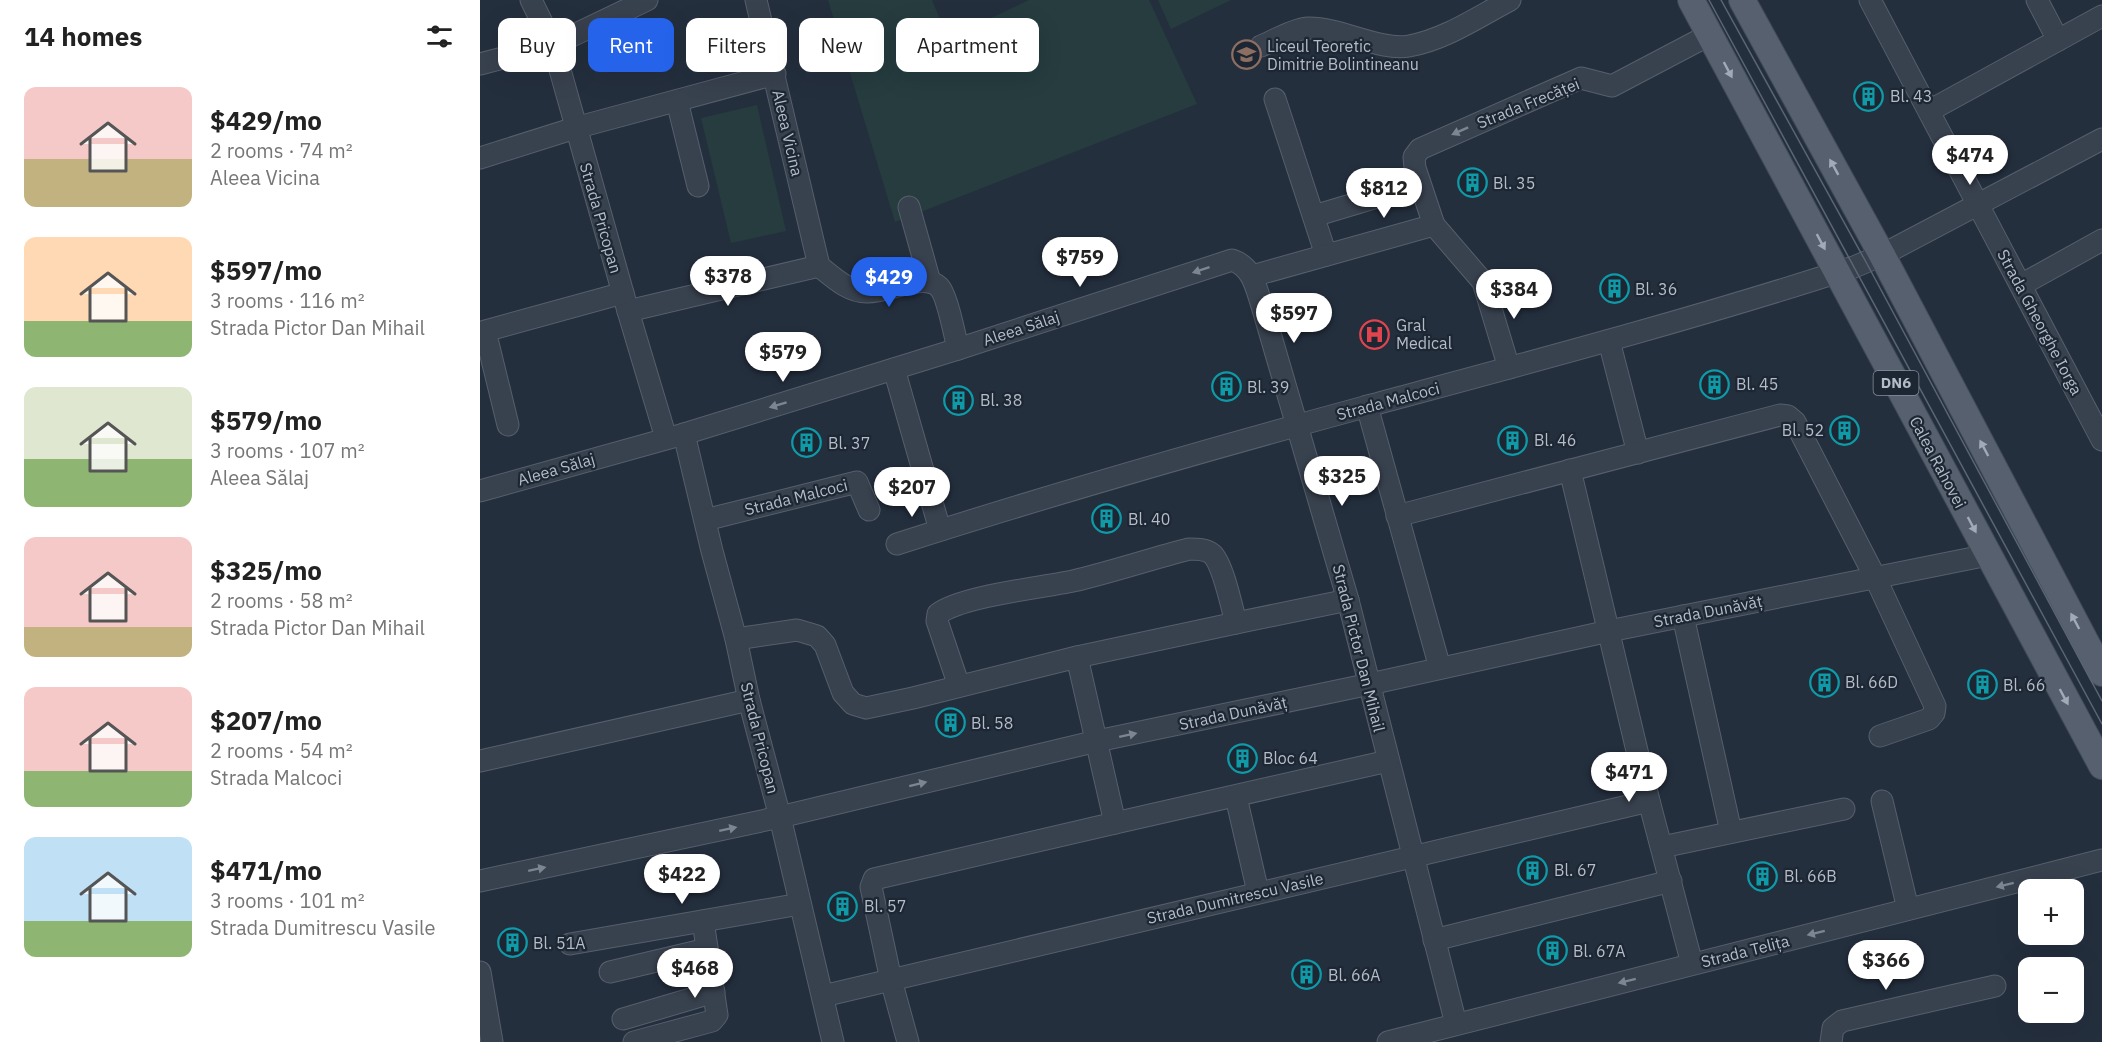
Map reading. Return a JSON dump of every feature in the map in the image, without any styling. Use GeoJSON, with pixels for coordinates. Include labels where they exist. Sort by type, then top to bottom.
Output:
{"type":"FeatureCollection","features":[{"type":"Feature","properties":{"kind":"main road","name":"Calea Rahovei"},"geometry":{"type":"LineString","coordinates":[[1691,0],[2102,766]]}},
{"type":"Feature","properties":{"kind":"main road","name":"DN6"},"geometry":{"type":"LineString","coordinates":[[1742,0],[1882,255],[2102,673]]}},
{"type":"Feature","properties":{"kind":"street","name":"Strada Pricopan"},"geometry":{"type":"LineString","coordinates":[[531,0],[540,18]]}},
{"type":"Feature","properties":{"kind":"street"},"geometry":{"type":"LineString","coordinates":[[576,34],[647,0]]}},
{"type":"Feature","properties":{"kind":"street","name":"Aleea Vicina"},"geometry":{"type":"LineString","coordinates":[[756,0],[819,266]]}},
{"type":"Feature","properties":{"kind":"street"},"geometry":{"type":"LineString","coordinates":[[1261,46],[1306,28],[1340,32],[1383,44],[1407,47],[1436,39],[1484,6],[1509,0]]}},
{"type":"Feature","properties":{"kind":"street"},"geometry":{"type":"LineString","coordinates":[[1870,0],[1978,204]]}},
{"type":"Feature","properties":{"kind":"street"},"geometry":{"type":"LineString","coordinates":[[2037,0],[2058,40]]}},
{"type":"Feature","properties":{"kind":"street"},"geometry":{"type":"LineString","coordinates":[[1929,111],[2102,16]]}},
{"type":"Feature","properties":{"kind":"street","name":"Strada Frecăței"},"geometry":{"type":"LineString","coordinates":[[1434,225],[1415,168],[1414,157],[1420,148],[1581,78],[1612,86],[1709,35]]}},
{"type":"Feature","properties":{"kind":"street"},"geometry":{"type":"LineString","coordinates":[[480,64],[498,59]]}},
{"type":"Feature","properties":{"kind":"street","name":"Strada Pricopan"},"geometry":{"type":"LineString","coordinates":[[560,72],[625,302],[705,520],[780,818],[833,1042]]}},
{"type":"Feature","properties":{"kind":"street"},"geometry":{"type":"LineString","coordinates":[[480,158],[576,128],[775,74]]}},
{"type":"Feature","properties":{"kind":"street"},"geometry":{"type":"LineString","coordinates":[[1275,99],[1326,255]]}},
{"type":"Feature","properties":{"kind":"street"},"geometry":{"type":"LineString","coordinates":[[677,101],[698,186]]}},
{"type":"Feature","properties":{"kind":"street","name":"Strada Malcoci"},"geometry":{"type":"LineString","coordinates":[[897,544],[1367,406],[1609,341],[1837,272],[1882,255],[2102,139]]}},
{"type":"Feature","properties":{"kind":"street"},"geometry":{"type":"LineString","coordinates":[[1314,216],[1374,198]]}},
{"type":"Feature","properties":{"kind":"street","name":"Strada Gheorghe Iorga"},"geometry":{"type":"LineString","coordinates":[[1978,204],[2102,440]]}},
{"type":"Feature","properties":{"kind":"street"},"geometry":{"type":"LineString","coordinates":[[909,207],[930,282]]}},
{"type":"Feature","properties":{"kind":"street"},"geometry":{"type":"LineString","coordinates":[[1252,276],[1434,225],[1483,282],[1509,368]]}},
{"type":"Feature","properties":{"kind":"street"},"geometry":{"type":"LineString","coordinates":[[2021,285],[2102,240]]}},
{"type":"Feature","properties":{"kind":"street","name":"Aleea Sălaj"},"geometry":{"type":"LineString","coordinates":[[480,491],[675,436],[894,369],[1232,260],[1242,263],[1252,276]]}},
{"type":"Feature","properties":{"kind":"street"},"geometry":{"type":"LineString","coordinates":[[508,425],[485,331],[819,266],[844,286],[867,292],[905,286],[918,281],[930,282],[939,287],[945,300],[958,349]]}},
{"type":"Feature","properties":{"kind":"street","name":"Strada Pictor Dan Mihail"},"geometry":{"type":"LineString","coordinates":[[1252,276],[1348,600],[1456,1024]]}},
{"type":"Feature","properties":{"kind":"street"},"geometry":{"type":"LineString","coordinates":[[1609,341],[1638,453]]}},
{"type":"Feature","properties":{"kind":"street"},"geometry":{"type":"LineString","coordinates":[[894,369],[940,530]]}},
{"type":"Feature","properties":{"kind":"street"},"geometry":{"type":"LineString","coordinates":[[1367,406],[1440,668]]}},
{"type":"Feature","properties":{"kind":"street"},"geometry":{"type":"LineString","coordinates":[[1397,516],[1780,415],[1788,416],[1795,422],[1875,578],[1935,706],[1929,718],[1880,736]]}},
{"type":"Feature","properties":{"kind":"street"},"geometry":{"type":"LineString","coordinates":[[1570,470],[1649,801],[1692,964]]}},
{"type":"Feature","properties":{"kind":"street","name":"Strada Malcoci"},"geometry":{"type":"LineString","coordinates":[[705,520],[857,482],[869,510]]}},
{"type":"Feature","properties":{"kind":"street"},"geometry":{"type":"LineString","coordinates":[[959,686],[937,621],[938,614],[946,609],[988,597],[1075,580],[1189,549],[1204,550],[1214,555],[1224,578],[1236,623]]}},
{"type":"Feature","properties":{"kind":"street","name":"Strada Dunăvăț"},"geometry":{"type":"LineString","coordinates":[[480,882],[780,818],[1097,741],[1609,631],[1988,555]]}},
{"type":"Feature","properties":{"kind":"street"},"geometry":{"type":"LineString","coordinates":[[736,639],[797,630],[817,636],[825,645],[843,693],[853,704],[866,708],[1077,657],[1348,600]]}},
{"type":"Feature","properties":{"kind":"street"},"geometry":{"type":"LineString","coordinates":[[1683,616],[1731,832]]}},
{"type":"Feature","properties":{"kind":"street"},"geometry":{"type":"LineString","coordinates":[[1077,657],[1115,824]]}},
{"type":"Feature","properties":{"kind":"street"},"geometry":{"type":"LineString","coordinates":[[480,760],[749,700]]}},
{"type":"Feature","properties":{"kind":"street"},"geometry":{"type":"LineString","coordinates":[[908,1042],[891,980],[871,887],[874,879],[1388,761]]}},
{"type":"Feature","properties":{"kind":"street"},"geometry":{"type":"LineString","coordinates":[[1236,797],[1258,892]]}},
{"type":"Feature","properties":{"kind":"street","name":"Strada Dumitrescu Vasile"},"geometry":{"type":"LineString","coordinates":[[823,996],[1649,801]]}},
{"type":"Feature","properties":{"kind":"street"},"geometry":{"type":"LineString","coordinates":[[1882,801],[1908,909]]}},
{"type":"Feature","properties":{"kind":"street"},"geometry":{"type":"LineString","coordinates":[[1662,847],[1844,809]]}},
{"type":"Feature","properties":{"kind":"street","name":"Strada Telița"},"geometry":{"type":"LineString","coordinates":[[1394,1041],[2102,860]]}},
{"type":"Feature","properties":{"kind":"street"},"geometry":{"type":"LineString","coordinates":[[1434,940],[1671,881]]}},
{"type":"Feature","properties":{"kind":"street"},"geometry":{"type":"LineString","coordinates":[[570,944],[800,904]]}},
{"type":"Feature","properties":{"kind":"street"},"geometry":{"type":"LineString","coordinates":[[634,1042],[712,1021],[717,1015],[703,921]]}},
{"type":"Feature","properties":{"kind":"street"},"geometry":{"type":"LineString","coordinates":[[662,928],[667,958]]}},
{"type":"Feature","properties":{"kind":"street"},"geometry":{"type":"LineString","coordinates":[[610,972],[707,950]]}},
{"type":"Feature","properties":{"kind":"street"},"geometry":{"type":"LineString","coordinates":[[480,972],[492,1042]]}},
{"type":"Feature","properties":{"kind":"street"},"geometry":{"type":"LineString","coordinates":[[1831,1042],[1833,1028],[1842,1021],[1995,986]]}},
{"type":"Feature","properties":{"kind":"street"},"geometry":{"type":"LineString","coordinates":[[623,1019],[714,992]]}},
{"type":"Feature","properties":{"kind":"green space"},"geometry":{"type":"Polygon","coordinates":[[[828,0],[932,0],[940,18],[896,18],[896,72],[1039,72],[1039,18],[991,18],[1029,0],[1149,0],[1197,104],[895,222],[850,72],[884,72],[884,18],[833,18],[828,0]]]}},
{"type":"Feature","properties":{"kind":"green space"},"geometry":{"type":"Polygon","coordinates":[[[1158,0],[1231,0],[1171,29],[1158,0]]]}},
{"type":"Feature","properties":{"kind":"green space"},"geometry":{"type":"Polygon","coordinates":[[[757,105],[786,231],[731,243],[701,118],[757,105]]]}},
{"type":"Feature","properties":{"kind":"tram line"},"geometry":{"type":"LineString","coordinates":[[1709,0],[2102,724]]}},
{"type":"Feature","properties":{"kind":"tram line"},"geometry":{"type":"LineString","coordinates":[[1721,0],[1866,262],[2102,701]]}},
{"type":"Feature","properties":{"kind":"place","name":"Liceul Teoretic Dimitrie Bolintineanu"},"geometry":{"type":"Point","coordinates":[1246,55]}},
{"type":"Feature","properties":{"kind":"place","name":"Bl. 43"},"geometry":{"type":"Point","coordinates":[1869,96]}},
{"type":"Feature","properties":{"kind":"place","name":"Bl. 35"},"geometry":{"type":"Point","coordinates":[1472,183]}},
{"type":"Feature","properties":{"kind":"place","name":"Bl. 36"},"geometry":{"type":"Point","coordinates":[1614,289]}},
{"type":"Feature","properties":{"kind":"place","name":"Gral Medical"},"geometry":{"type":"Point","coordinates":[1375,334]}},
{"type":"Feature","properties":{"kind":"place","name":"Bl. 45"},"geometry":{"type":"Point","coordinates":[1715,384]}},
{"type":"Feature","properties":{"kind":"place","name":"Bl. 39"},"geometry":{"type":"Point","coordinates":[1226,387]}},
{"type":"Feature","properties":{"kind":"place","name":"Bl. 38"},"geometry":{"type":"Point","coordinates":[959,400]}},
{"type":"Feature","properties":{"kind":"place","name":"Bl. 52"},"geometry":{"type":"Point","coordinates":[1845,430]}},
{"type":"Feature","properties":{"kind":"place","name":"Bl. 46"},"geometry":{"type":"Point","coordinates":[1513,440]}},
{"type":"Feature","properties":{"kind":"place","name":"Bl. 37"},"geometry":{"type":"Point","coordinates":[807,443]}},
{"type":"Feature","properties":{"kind":"place","name":"Bl. 40"},"geometry":{"type":"Point","coordinates":[1107,519]}},
{"type":"Feature","properties":{"kind":"place","name":"Bl. 66D"},"geometry":{"type":"Point","coordinates":[1824,682]}},
{"type":"Feature","properties":{"kind":"place","name":"Bl. 66"},"geometry":{"type":"Point","coordinates":[1982,685]}},
{"type":"Feature","properties":{"kind":"place","name":"Bl. 58"},"geometry":{"type":"Point","coordinates":[950,723]}},
{"type":"Feature","properties":{"kind":"place","name":"Bloc 64"},"geometry":{"type":"Point","coordinates":[1242,758]}},
{"type":"Feature","properties":{"kind":"place","name":"Bl. 67"},"geometry":{"type":"Point","coordinates":[1533,870]}},
{"type":"Feature","properties":{"kind":"place","name":"Bl. 66B"},"geometry":{"type":"Point","coordinates":[1763,876]}},
{"type":"Feature","properties":{"kind":"place","name":"Bl. 57"},"geometry":{"type":"Point","coordinates":[843,906]}},
{"type":"Feature","properties":{"kind":"place","name":"Bl. 51A"},"geometry":{"type":"Point","coordinates":[512,943]}},
{"type":"Feature","properties":{"kind":"place","name":"Bl. 67A"},"geometry":{"type":"Point","coordinates":[1552,951]}},
{"type":"Feature","properties":{"kind":"place","name":"Bl. 66A"},"geometry":{"type":"Point","coordinates":[1307,975]}}]}
